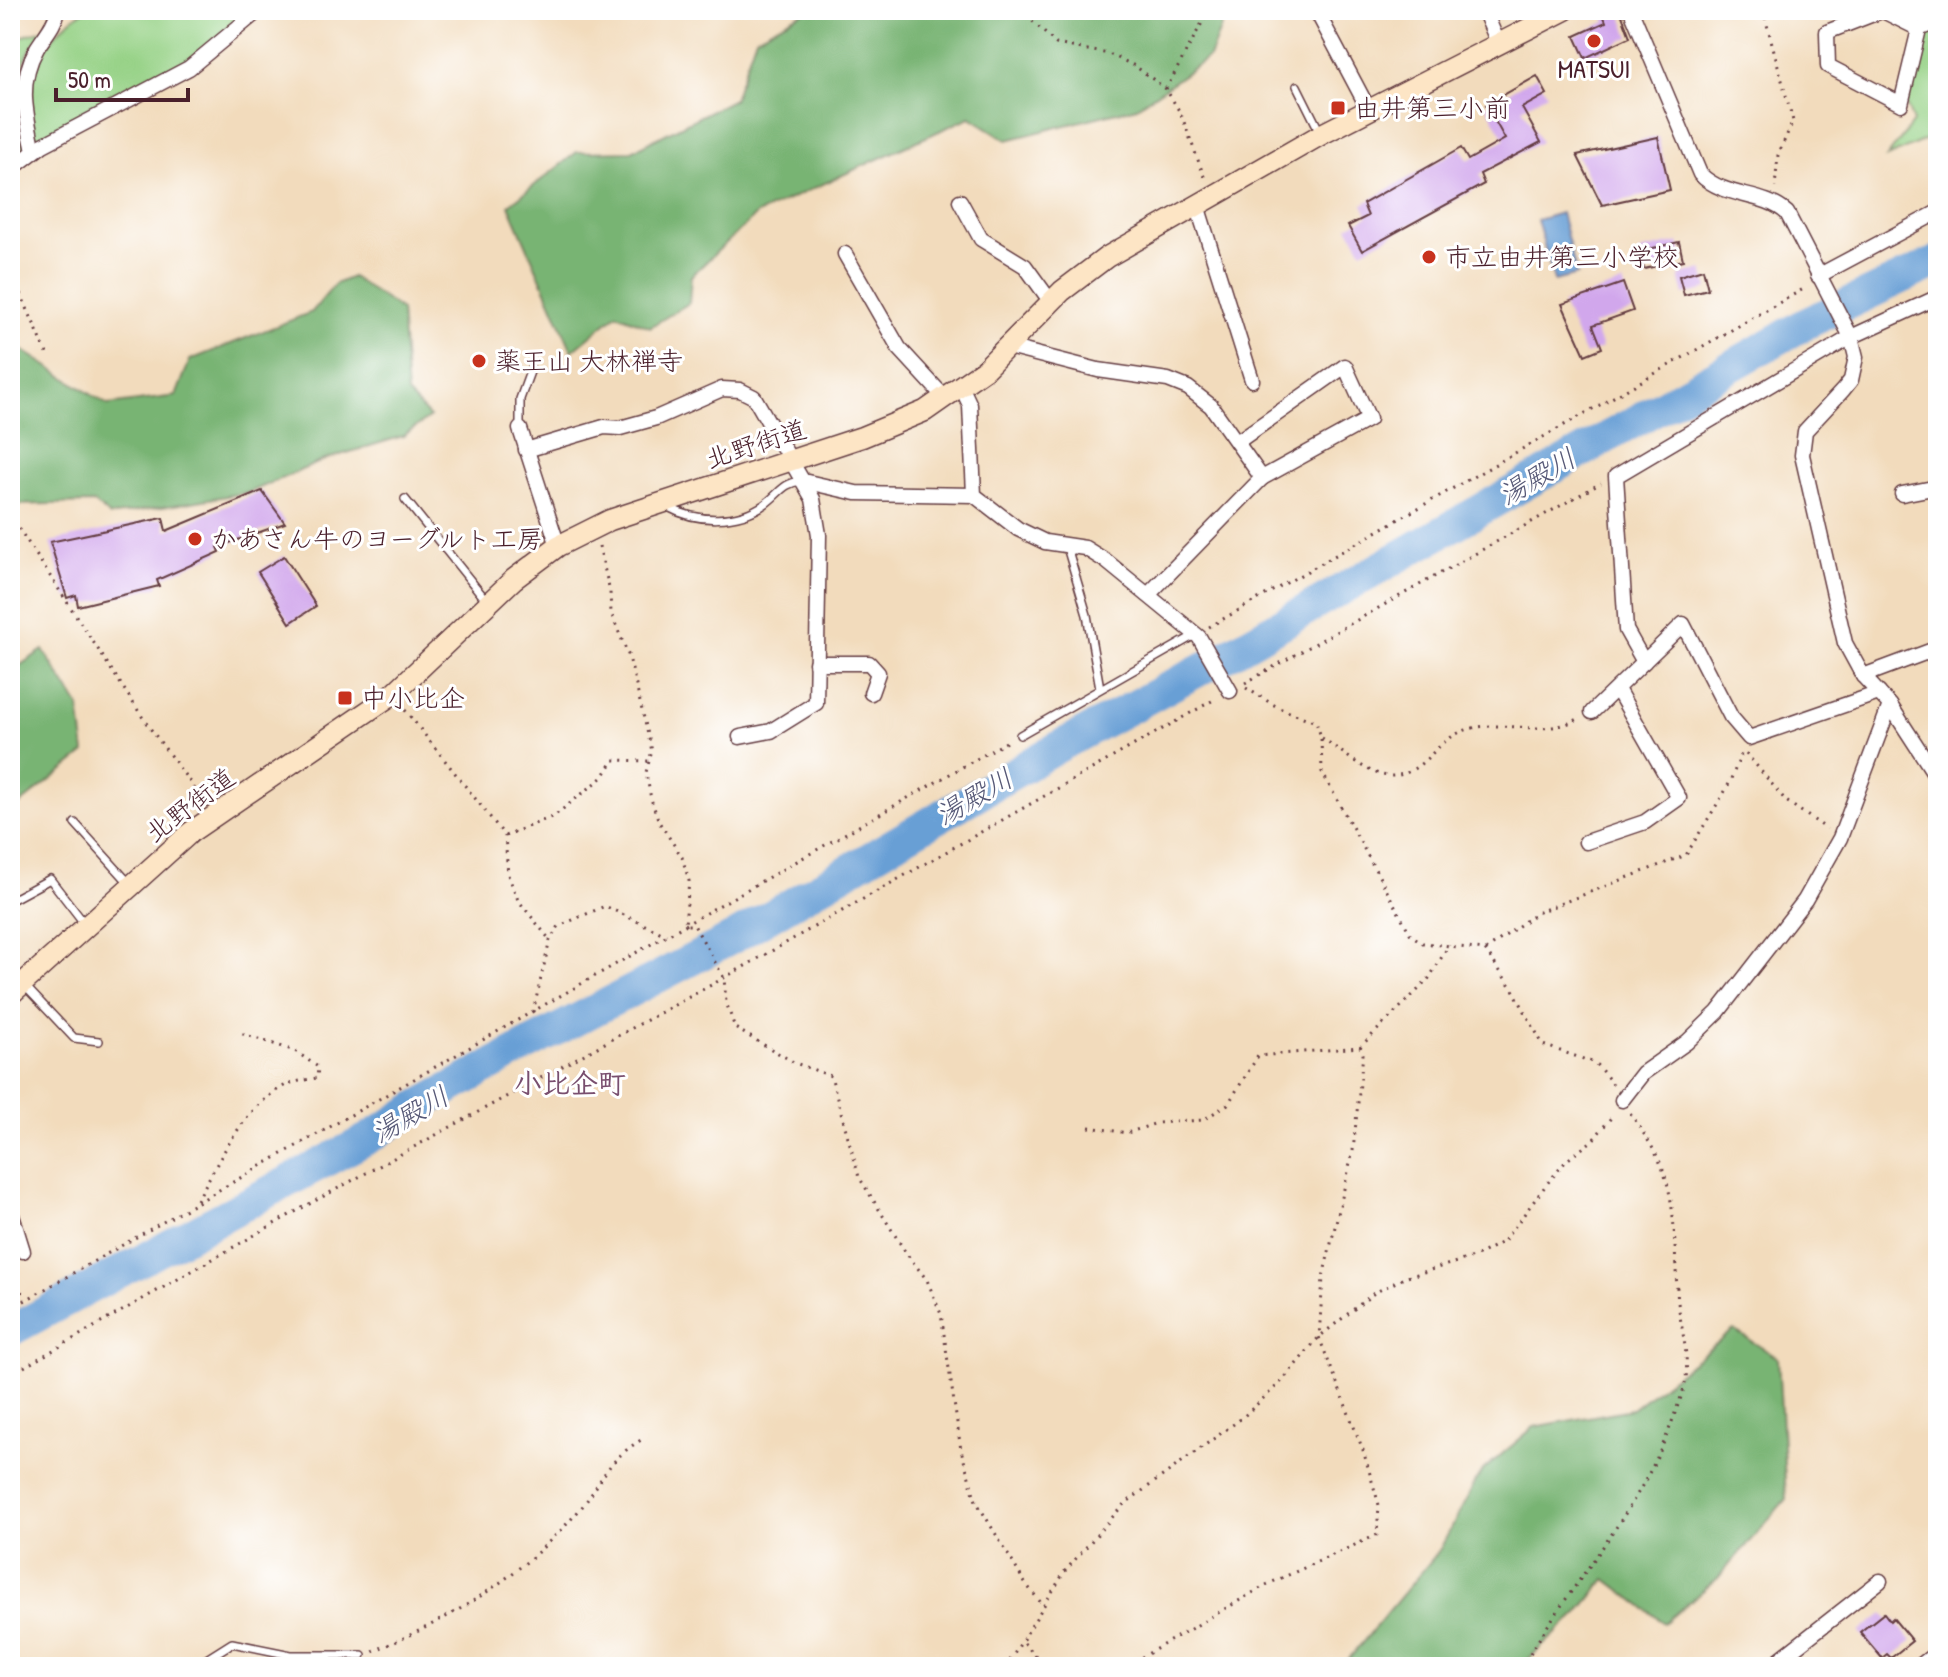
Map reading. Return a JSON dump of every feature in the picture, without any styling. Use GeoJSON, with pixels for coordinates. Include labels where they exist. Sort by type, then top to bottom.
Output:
{"type":"FeatureCollection","features":[{"type":"Feature","properties":{"kind":"main road","name":"北野街道"},"geometry":{"type":"LineString","coordinates":[[16,989],[218,812],[393,694],[523,572],[558,546],[594,526],[893,425],[954,394],[1098,262],[1322,134],[1565,10]]}},
{"type":"Feature","properties":{"kind":"street"},"geometry":{"type":"LineString","coordinates":[[34,151],[22,94],[26,70],[56,20],[58,10]]}},
{"type":"Feature","properties":{"kind":"street"},"geometry":{"type":"LineString","coordinates":[[10,170],[34,151],[189,68],[215,50],[259,10]]}},
{"type":"Feature","properties":{"kind":"street"},"geometry":{"type":"LineString","coordinates":[[1316,10],[1369,110]]}},
{"type":"Feature","properties":{"kind":"street"},"geometry":{"type":"LineString","coordinates":[[1484,10],[1499,45]]}},
{"type":"Feature","properties":{"kind":"street"},"geometry":{"type":"LineString","coordinates":[[1631,10],[1700,174],[1714,187],[1780,206],[1793,220],[1820,280],[1850,335],[1856,357],[1851,380],[1808,426],[1802,455],[1840,632],[1863,676],[1890,705],[1938,779]]}},
{"type":"Feature","properties":{"kind":"street"},"geometry":{"type":"LineString","coordinates":[[1919,29],[1901,104],[1828,66],[1827,32],[1881,10],[1919,29],[1938,21]]}},
{"type":"Feature","properties":{"kind":"street"},"geometry":{"type":"LineString","coordinates":[[1204,200],[1252,380]]}},
{"type":"Feature","properties":{"kind":"street"},"geometry":{"type":"LineString","coordinates":[[960,201],[981,239],[1025,266],[1051,302]]}},
{"type":"Feature","properties":{"kind":"street"},"geometry":{"type":"LineString","coordinates":[[1820,280],[1938,212]]}},
{"type":"Feature","properties":{"kind":"street"},"geometry":{"type":"LineString","coordinates":[[845,254],[899,348],[970,405],[974,495]]}},
{"type":"Feature","properties":{"kind":"street"},"geometry":{"type":"LineString","coordinates":[[1644,662],[1626,630],[1616,476],[1850,335],[1938,297]]}},
{"type":"Feature","properties":{"kind":"street"},"geometry":{"type":"LineString","coordinates":[[1008,347],[1098,370],[1180,384],[1211,406],[1262,478]]}},
{"type":"Feature","properties":{"kind":"street"},"geometry":{"type":"LineString","coordinates":[[1148,595],[1262,478],[1369,419],[1345,366],[1237,442]]}},
{"type":"Feature","properties":{"kind":"street"},"geometry":{"type":"LineString","coordinates":[[526,450],[604,427],[620,428],[656,418],[722,389],[732,388],[754,397],[788,461],[813,499],[819,535],[816,703],[771,731],[740,737]]}},
{"type":"Feature","properties":{"kind":"street"},"geometry":{"type":"LineString","coordinates":[[520,429],[558,546]]}},
{"type":"Feature","properties":{"kind":"street"},"geometry":{"type":"LineString","coordinates":[[803,481],[856,493],[974,495],[1018,529],[1045,542],[1085,548],[1106,561],[1198,636],[1229,689]]}},
{"type":"Feature","properties":{"kind":"street"},"geometry":{"type":"LineString","coordinates":[[1902,494],[1938,487]]}},
{"type":"Feature","properties":{"kind":"street"},"geometry":{"type":"LineString","coordinates":[[1592,712],[1683,624],[1731,717],[1749,738],[1879,693]]}},
{"type":"Feature","properties":{"kind":"street"},"geometry":{"type":"LineString","coordinates":[[1863,676],[1938,648]]}},
{"type":"Feature","properties":{"kind":"street"},"geometry":{"type":"LineString","coordinates":[[816,663],[869,663],[878,673],[871,693]]}},
{"type":"Feature","properties":{"kind":"street"},"geometry":{"type":"LineString","coordinates":[[1586,842],[1645,822],[1679,798],[1617,689]]}},
{"type":"Feature","properties":{"kind":"street"},"geometry":{"type":"LineString","coordinates":[[1622,1100],[1643,1073],[1687,1042],[1753,971],[1805,900],[1840,838],[1890,705]]}},
{"type":"Feature","properties":{"kind":"street"},"geometry":{"type":"LineString","coordinates":[[10,1209],[22,1248]]}},
{"type":"Feature","properties":{"kind":"street"},"geometry":{"type":"LineString","coordinates":[[1770,1667],[1880,1581]]}},
{"type":"Feature","properties":{"kind":"lane"},"geometry":{"type":"LineString","coordinates":[[1297,86],[1322,134]]}},
{"type":"Feature","properties":{"kind":"lane"},"geometry":{"type":"LineString","coordinates":[[520,429],[520,399],[531,369]]}},
{"type":"Feature","properties":{"kind":"lane"},"geometry":{"type":"LineString","coordinates":[[661,503],[679,513],[726,519],[742,516],[765,504],[786,483],[803,481]]}},
{"type":"Feature","properties":{"kind":"lane"},"geometry":{"type":"LineString","coordinates":[[405,499],[489,603]]}},
{"type":"Feature","properties":{"kind":"lane"},"geometry":{"type":"LineString","coordinates":[[1067,547],[1087,615],[1100,688]]}},
{"type":"Feature","properties":{"kind":"lane"},"geometry":{"type":"LineString","coordinates":[[1020,735],[1198,636]]}},
{"type":"Feature","properties":{"kind":"lane"},"geometry":{"type":"LineString","coordinates":[[75,823],[132,885]]}},
{"type":"Feature","properties":{"kind":"lane"},"geometry":{"type":"LineString","coordinates":[[13,899],[50,879],[87,927]]}},
{"type":"Feature","properties":{"kind":"lane"},"geometry":{"type":"LineString","coordinates":[[16,989],[74,1038],[99,1041]]}},
{"type":"Feature","properties":{"kind":"lane"},"geometry":{"type":"LineString","coordinates":[[194,1667],[232,1643],[291,1655],[362,1655]]}},
{"type":"Feature","properties":{"kind":"path"},"geometry":{"type":"LineString","coordinates":[[1021,10],[1056,44],[1109,54],[1135,66],[1166,89],[1181,114],[1204,200]]}},
{"type":"Feature","properties":{"kind":"path"},"geometry":{"type":"LineString","coordinates":[[1166,89],[1209,10]]}},
{"type":"Feature","properties":{"kind":"path"},"geometry":{"type":"LineString","coordinates":[[1763,10],[1793,121],[1774,173],[1780,206]]}},
{"type":"Feature","properties":{"kind":"path"},"geometry":{"type":"LineString","coordinates":[[10,206],[20,292],[49,358]]}},
{"type":"Feature","properties":{"kind":"path"},"geometry":{"type":"LineString","coordinates":[[1198,636],[1820,280]]}},
{"type":"Feature","properties":{"kind":"path"},"geometry":{"type":"LineString","coordinates":[[1616,476],[1241,685],[1279,708],[1316,722],[1321,737],[1322,772],[1382,878],[1403,925],[1423,943],[1485,950],[1536,913],[1686,855],[1727,788],[1743,750],[1786,801],[1840,838]]}},
{"type":"Feature","properties":{"kind":"path"},"geometry":{"type":"LineString","coordinates":[[10,515],[147,724],[206,804],[218,812]]}},
{"type":"Feature","properties":{"kind":"path"},"geometry":{"type":"LineString","coordinates":[[594,526],[610,592],[611,613],[629,657],[652,751],[646,772],[651,799],[659,822],[682,857],[689,881],[685,925]]}},
{"type":"Feature","properties":{"kind":"path"},"geometry":{"type":"LineString","coordinates":[[10,1375],[302,1208],[724,978],[1229,689]]}},
{"type":"Feature","properties":{"kind":"path"},"geometry":{"type":"LineString","coordinates":[[393,694],[505,836],[508,875],[518,900],[550,940]]}},
{"type":"Feature","properties":{"kind":"path"},"geometry":{"type":"LineString","coordinates":[[1321,737],[1366,767],[1388,776],[1407,773],[1424,764],[1446,738],[1466,730],[1491,727],[1547,729],[1567,725],[1592,712]]}},
{"type":"Feature","properties":{"kind":"path"},"geometry":{"type":"LineString","coordinates":[[10,1309],[1020,735]]}},
{"type":"Feature","properties":{"kind":"path"},"geometry":{"type":"LineString","coordinates":[[505,836],[554,816],[602,778],[614,760],[649,761]]}},
{"type":"Feature","properties":{"kind":"path"},"geometry":{"type":"LineString","coordinates":[[533,1012],[550,940],[559,926],[605,906],[666,936]]}},
{"type":"Feature","properties":{"kind":"path"},"geometry":{"type":"LineString","coordinates":[[685,925],[694,925],[721,970],[726,1002],[735,1028],[795,1063],[831,1076],[849,1150],[859,1177],[906,1253],[927,1280],[941,1314],[961,1450],[976,1501],[1025,1583],[1042,1604]]}},
{"type":"Feature","properties":{"kind":"path"},"geometry":{"type":"LineString","coordinates":[[1089,1127],[1127,1133],[1157,1123],[1203,1120],[1228,1104],[1258,1056],[1293,1050],[1328,1052],[1360,1047],[1428,980],[1449,945]]}},
{"type":"Feature","properties":{"kind":"path"},"geometry":{"type":"LineString","coordinates":[[1485,950],[1514,991],[1543,1045],[1595,1063],[1605,1071],[1658,1158],[1667,1183],[1673,1217],[1679,1313],[1687,1341],[1686,1382],[1666,1440],[1619,1525],[1544,1629],[1522,1667]]}},
{"type":"Feature","properties":{"kind":"path"},"geometry":{"type":"LineString","coordinates":[[195,1203],[238,1129],[263,1102],[287,1085],[317,1078],[318,1067],[295,1051],[240,1033]]}},
{"type":"Feature","properties":{"kind":"path"},"geometry":{"type":"LineString","coordinates":[[1125,1667],[1266,1585],[1377,1535],[1379,1505],[1363,1450],[1319,1337],[1323,1277],[1353,1151],[1363,1054],[1360,1047]]}},
{"type":"Feature","properties":{"kind":"path"},"geometry":{"type":"LineString","coordinates":[[1006,1667],[1024,1643],[1042,1604],[1065,1571],[1123,1505],[1242,1418],[1282,1381],[1319,1337],[1374,1293],[1404,1278],[1476,1256],[1504,1241],[1566,1161],[1610,1122],[1622,1100]]}},
{"type":"Feature","properties":{"kind":"path"},"geometry":{"type":"LineString","coordinates":[[22,1248],[11,1255],[10,1265],[25,1300]]}},
{"type":"Feature","properties":{"kind":"path"},"geometry":{"type":"LineString","coordinates":[[362,1655],[458,1613],[499,1586],[575,1515],[593,1494],[608,1464],[641,1440]]}},
{"type":"Feature","properties":{"kind":"path"},"geometry":{"type":"LineString","coordinates":[[1024,1643],[1046,1667]]}},
{"type":"Feature","properties":{"kind":"green space"},"geometry":{"type":"Polygon","coordinates":[[[86,10],[251,10],[183,67],[37,147],[30,77],[52,39],[68,22],[86,10]]]}},
{"type":"Feature","properties":{"kind":"green space"},"geometry":{"type":"Polygon","coordinates":[[[807,10],[1228,10],[1209,57],[1137,107],[1007,140],[970,117],[757,214],[691,276],[689,303],[650,327],[617,314],[572,351],[509,205],[577,152],[632,151],[734,99],[756,37],[807,10]]]}},
{"type":"Feature","properties":{"kind":"green space"},"geometry":{"type":"Polygon","coordinates":[[[43,30],[20,74],[19,100],[27,149],[10,155],[10,40],[43,30]]]}},
{"type":"Feature","properties":{"kind":"green space"},"geometry":{"type":"Polygon","coordinates":[[[1938,30],[1938,134],[1887,157],[1913,122],[1906,104],[1926,35],[1938,30]]]}},
{"type":"Feature","properties":{"kind":"green space"},"geometry":{"type":"Polygon","coordinates":[[[352,277],[401,310],[407,394],[430,417],[403,436],[327,459],[250,492],[110,516],[94,503],[10,505],[10,352],[22,350],[108,405],[176,396],[190,360],[312,312],[335,284],[352,277]]]}},
{"type":"Feature","properties":{"kind":"green space"},"geometry":{"type":"Polygon","coordinates":[[[43,650],[79,706],[85,753],[10,812],[10,672],[43,650]]]}},
{"type":"Feature","properties":{"kind":"green space"},"geometry":{"type":"Polygon","coordinates":[[[1734,1330],[1778,1358],[1786,1499],[1718,1578],[1664,1623],[1606,1579],[1578,1613],[1520,1667],[1342,1667],[1439,1551],[1481,1472],[1534,1427],[1632,1409],[1734,1330]]]}},
{"type":"Feature","properties":{"kind":"water"},"geometry":{"type":"Polygon","coordinates":[[[1561,213],[1577,275],[1554,281],[1537,220],[1561,213]]]}},
{"type":"Feature","properties":{"kind":"building"},"geometry":{"type":"Polygon","coordinates":[[[1620,10],[1630,37],[1585,58],[1575,36],[1606,22],[1603,14],[1620,10]]]}},
{"type":"Feature","properties":{"kind":"building"},"geometry":{"type":"Polygon","coordinates":[[[1537,76],[1547,94],[1522,108],[1541,142],[1480,174],[1484,184],[1362,251],[1348,226],[1368,216],[1363,204],[1461,148],[1468,160],[1505,139],[1486,105],[1537,76]]]}},
{"type":"Feature","properties":{"kind":"building"},"geometry":{"type":"Polygon","coordinates":[[[1658,137],[1670,190],[1602,205],[1577,155],[1658,137]]]}},
{"type":"Feature","properties":{"kind":"building"},"geometry":{"type":"Polygon","coordinates":[[[1679,242],[1683,260],[1644,269],[1640,251],[1679,242]]]}},
{"type":"Feature","properties":{"kind":"building"},"geometry":{"type":"Polygon","coordinates":[[[1703,269],[1708,289],[1684,295],[1679,276],[1703,269]]]}},
{"type":"Feature","properties":{"kind":"building"},"geometry":{"type":"Polygon","coordinates":[[[1623,283],[1633,311],[1593,325],[1602,348],[1585,355],[1562,304],[1623,283]]]}},
{"type":"Feature","properties":{"kind":"building"},"geometry":{"type":"Polygon","coordinates":[[[262,491],[285,523],[218,547],[220,552],[157,580],[159,586],[78,606],[76,595],[67,598],[50,542],[163,518],[166,531],[262,491]]]}},
{"type":"Feature","properties":{"kind":"building"},"geometry":{"type":"Polygon","coordinates":[[[284,556],[316,606],[290,623],[258,572],[284,556]]]}},
{"type":"Feature","properties":{"kind":"building"},"geometry":{"type":"Polygon","coordinates":[[[1884,1613],[1890,1621],[1893,1618],[1912,1641],[1891,1658],[1887,1654],[1882,1658],[1860,1632],[1884,1613]]]}},
{"type":"Feature","properties":{"kind":"waterway","name":"湯殿川"},"geometry":{"type":"LineString","coordinates":[[10,1331],[369,1138],[422,1104],[530,1044],[731,939],[1060,746],[1215,662],[1805,324],[1938,261]]}},
{"type":"Feature","properties":{"kind":"place","name":"MATSUI"},"geometry":{"type":"Point","coordinates":[1594,41]}},
{"type":"Feature","properties":{"kind":"place","name":"由井第三小前"},"geometry":{"type":"Point","coordinates":[1338,108]}},
{"type":"Feature","properties":{"kind":"place","name":"市立由井第三小学校"},"geometry":{"type":"Point","coordinates":[1429,257]}},
{"type":"Feature","properties":{"kind":"place","name":"薬王山 大林禅寺"},"geometry":{"type":"Point","coordinates":[479,361]}},
{"type":"Feature","properties":{"kind":"place","name":"かあさん牛のヨーグルト工房"},"geometry":{"type":"Point","coordinates":[195,539]}},
{"type":"Feature","properties":{"kind":"place","name":"中小比企"},"geometry":{"type":"Point","coordinates":[345,698]}},
{"type":"Feature","properties":{"kind":"district","name":"小比企町"},"geometry":{"type":"Point","coordinates":[570,1083]}}]}
